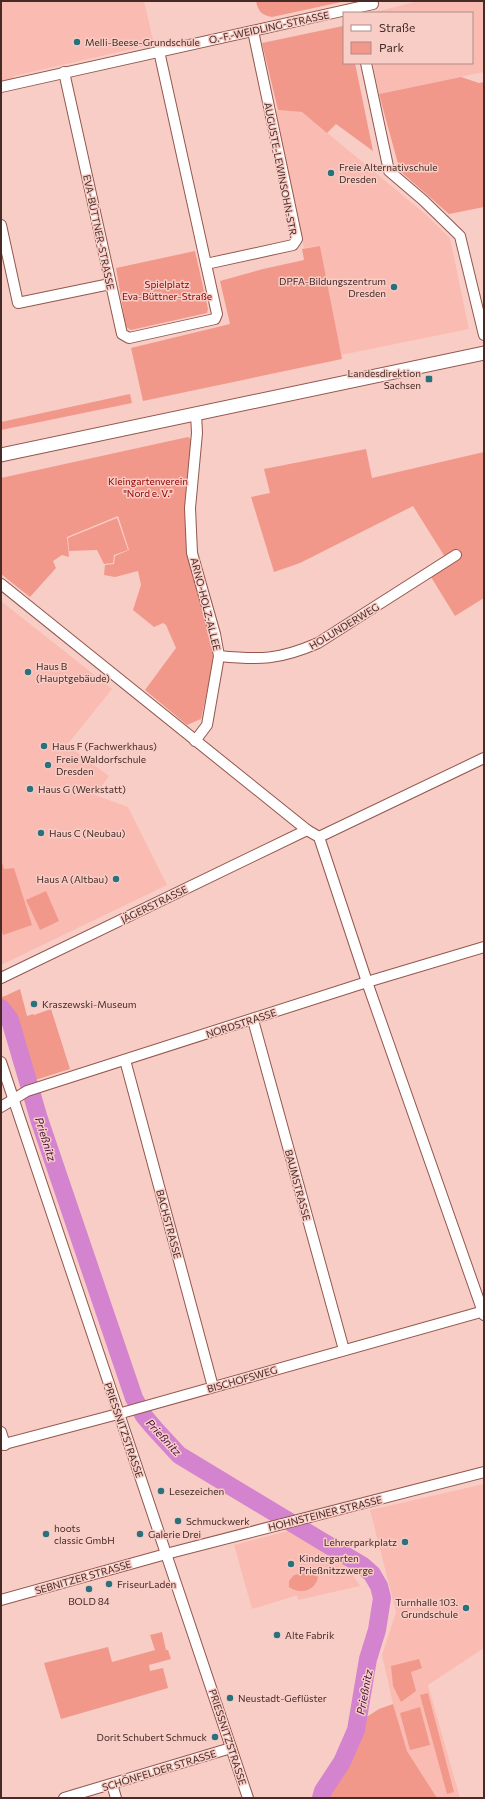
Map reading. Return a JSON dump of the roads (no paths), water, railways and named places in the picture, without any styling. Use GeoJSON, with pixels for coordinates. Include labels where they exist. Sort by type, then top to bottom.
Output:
{"type":"FeatureCollection","features":[{"type":"Feature","properties":{"kind":"main road"},"geometry":{"type":"LineString","coordinates":[[1,455],[484,353]]}},
{"type":"Feature","properties":{"kind":"street","name":"O.-F.-WEIDLING-STRASSE"},"geometry":{"type":"LineString","coordinates":[[355,11],[373,4]]}},
{"type":"Feature","properties":{"kind":"street","name":"O.-F.-WEIDLING-STRASSE"},"geometry":{"type":"LineString","coordinates":[[1,87],[159,51],[343,13]]}},
{"type":"Feature","properties":{"kind":"street","name":"AUGUSTE-LEWINSOHN-STR."},"geometry":{"type":"LineString","coordinates":[[206,264],[293,245],[297,239],[253,31]]}},
{"type":"Feature","properties":{"kind":"street","name":"EVA-BÜTTNER-STRASSE"},"geometry":{"type":"LineString","coordinates":[[64,72],[122,334],[129,338],[215,319],[217,314],[159,51]]}},
{"type":"Feature","properties":{"kind":"street"},"geometry":{"type":"LineString","coordinates":[[366,64],[389,171],[423,200],[460,236],[484,335]]}},
{"type":"Feature","properties":{"kind":"street"},"geometry":{"type":"LineString","coordinates":[[1,225],[18,303],[110,284]]}},
{"type":"Feature","properties":{"kind":"street","name":"ARNO-HOLZ-ALLEE"},"geometry":{"type":"LineString","coordinates":[[195,741],[207,725],[219,656],[215,634],[192,553],[190,508],[197,432],[196,414]]}},
{"type":"Feature","properties":{"kind":"street","name":"HOLUNDERWEG"},"geometry":{"type":"LineString","coordinates":[[219,656],[257,659],[279,657],[298,652],[318,643],[456,555]]}},
{"type":"Feature","properties":{"kind":"street"},"geometry":{"type":"LineString","coordinates":[[1,584],[195,741],[307,830],[319,837],[483,1312]]}},
{"type":"Feature","properties":{"kind":"street"},"geometry":{"type":"LineString","coordinates":[[319,837],[484,758]]}},
{"type":"Feature","properties":{"kind":"street","name":"JÄGERSTRASSE"},"geometry":{"type":"LineString","coordinates":[[1,978],[307,830]]}},
{"type":"Feature","properties":{"kind":"street","name":"NORDSTRASSE"},"geometry":{"type":"LineString","coordinates":[[1,1107],[31,1090],[368,982],[484,947]]}},
{"type":"Feature","properties":{"kind":"street","name":"BAUMSTRASSE"},"geometry":{"type":"LineString","coordinates":[[253,1020],[344,1350]]}},
{"type":"Feature","properties":{"kind":"street","name":"BACHSTRASSE"},"geometry":{"type":"LineString","coordinates":[[125,1060],[213,1388]]}},
{"type":"Feature","properties":{"kind":"street","name":"PRIESSNITZSTRASSE"},"geometry":{"type":"LineString","coordinates":[[1,1062],[248,1798]]}},
{"type":"Feature","properties":{"kind":"street","name":"BISCHOFSWEG"},"geometry":{"type":"LineString","coordinates":[[3,1445],[134,1410],[483,1312]]}},
{"type":"Feature","properties":{"kind":"street"},"geometry":{"type":"LineString","coordinates":[[1,1432],[3,1445]]}},
{"type":"Feature","properties":{"kind":"street","name":"HOHNSTEINER STRASSE"},"geometry":{"type":"LineString","coordinates":[[166,1554],[484,1472]]}},
{"type":"Feature","properties":{"kind":"street","name":"SEBNITZER STRASSE"},"geometry":{"type":"LineString","coordinates":[[1,1600],[166,1554]]}},
{"type":"Feature","properties":{"kind":"street","name":"SCHÖNFELDER STRASSE"},"geometry":{"type":"LineString","coordinates":[[64,1798],[231,1748]]}},
{"type":"Feature","properties":{"kind":"street"},"geometry":{"type":"LineString","coordinates":[[112,1784],[116,1798]]}},
{"type":"Feature","properties":{"kind":"waterway","name":"Prießnitz"},"geometry":{"type":"LineString","coordinates":[[1,1008],[10,1020],[39,1119],[134,1398],[144,1416],[179,1455],[363,1566],[372,1574],[379,1586],[382,1598],[377,1630],[368,1659],[356,1730],[342,1762],[323,1791],[321,1798]]}},
{"type":"Feature","properties":{"kind":"place","name":"Melli-Beese-Grundschule"},"geometry":{"type":"Point","coordinates":[77,42]}},
{"type":"Feature","properties":{"kind":"place","name":"Freie Alternativschule Dresden"},"geometry":{"type":"Point","coordinates":[331,173]}},
{"type":"Feature","properties":{"kind":"place","name":"DPFA-Bildungszentrum Dresden"},"geometry":{"type":"Point","coordinates":[394,287]}},
{"type":"Feature","properties":{"kind":"place","name":"Landesdirektion Sachsen"},"geometry":{"type":"Point","coordinates":[429,379]}},
{"type":"Feature","properties":{"kind":"place","name":"Haus B (Hauptgebäude)"},"geometry":{"type":"Point","coordinates":[28,672]}},
{"type":"Feature","properties":{"kind":"place","name":"Haus F (Fachwerkhaus)"},"geometry":{"type":"Point","coordinates":[44,746]}},
{"type":"Feature","properties":{"kind":"place","name":"Freie Waldorfschule Dresden"},"geometry":{"type":"Point","coordinates":[48,765]}},
{"type":"Feature","properties":{"kind":"place","name":"Haus G (Werkstatt)"},"geometry":{"type":"Point","coordinates":[30,789]}},
{"type":"Feature","properties":{"kind":"place","name":"Haus C (Neubau)"},"geometry":{"type":"Point","coordinates":[41,833]}},
{"type":"Feature","properties":{"kind":"place","name":"Haus A (Altbau)"},"geometry":{"type":"Point","coordinates":[116,879]}},
{"type":"Feature","properties":{"kind":"place","name":"Kraszewski-Museum"},"geometry":{"type":"Point","coordinates":[34,1004]}},
{"type":"Feature","properties":{"kind":"place","name":"Lesezeichen"},"geometry":{"type":"Point","coordinates":[161,1491]}},
{"type":"Feature","properties":{"kind":"place","name":"Schmuckwerk"},"geometry":{"type":"Point","coordinates":[178,1521]}},
{"type":"Feature","properties":{"kind":"place","name":"hoots classic GmbH"},"geometry":{"type":"Point","coordinates":[46,1534]}},
{"type":"Feature","properties":{"kind":"place","name":"Galerie Drei"},"geometry":{"type":"Point","coordinates":[140,1534]}},
{"type":"Feature","properties":{"kind":"place","name":"Lehrerparkplatz"},"geometry":{"type":"Point","coordinates":[405,1542]}},
{"type":"Feature","properties":{"kind":"place","name":"Kindergarten Prießnitzzwerge"},"geometry":{"type":"Point","coordinates":[291,1564]}},
{"type":"Feature","properties":{"kind":"place","name":"FriseurLaden"},"geometry":{"type":"Point","coordinates":[109,1584]}},
{"type":"Feature","properties":{"kind":"place","name":"BOLD 84"},"geometry":{"type":"Point","coordinates":[89,1589]}},
{"type":"Feature","properties":{"kind":"place","name":"Turnhalle 103. Grundschule"},"geometry":{"type":"Point","coordinates":[466,1608]}},
{"type":"Feature","properties":{"kind":"place","name":"Alte Fabrik"},"geometry":{"type":"Point","coordinates":[277,1635]}},
{"type":"Feature","properties":{"kind":"place","name":"Neustadt-Geflüster"},"geometry":{"type":"Point","coordinates":[230,1698]}},
{"type":"Feature","properties":{"kind":"place","name":"Dorit Schubert Schmuck"},"geometry":{"type":"Point","coordinates":[215,1737]}},
{"type":"Feature","properties":{"kind":"park label","name":"Spielplatz Eva-Büttner-Straße"},"geometry":{"type":"Point","coordinates":[167,290]}},
{"type":"Feature","properties":{"kind":"park label","name":"Kleingartenverein \"Nord e. V.\""},"geometry":{"type":"Point","coordinates":[148,486]}}]}
